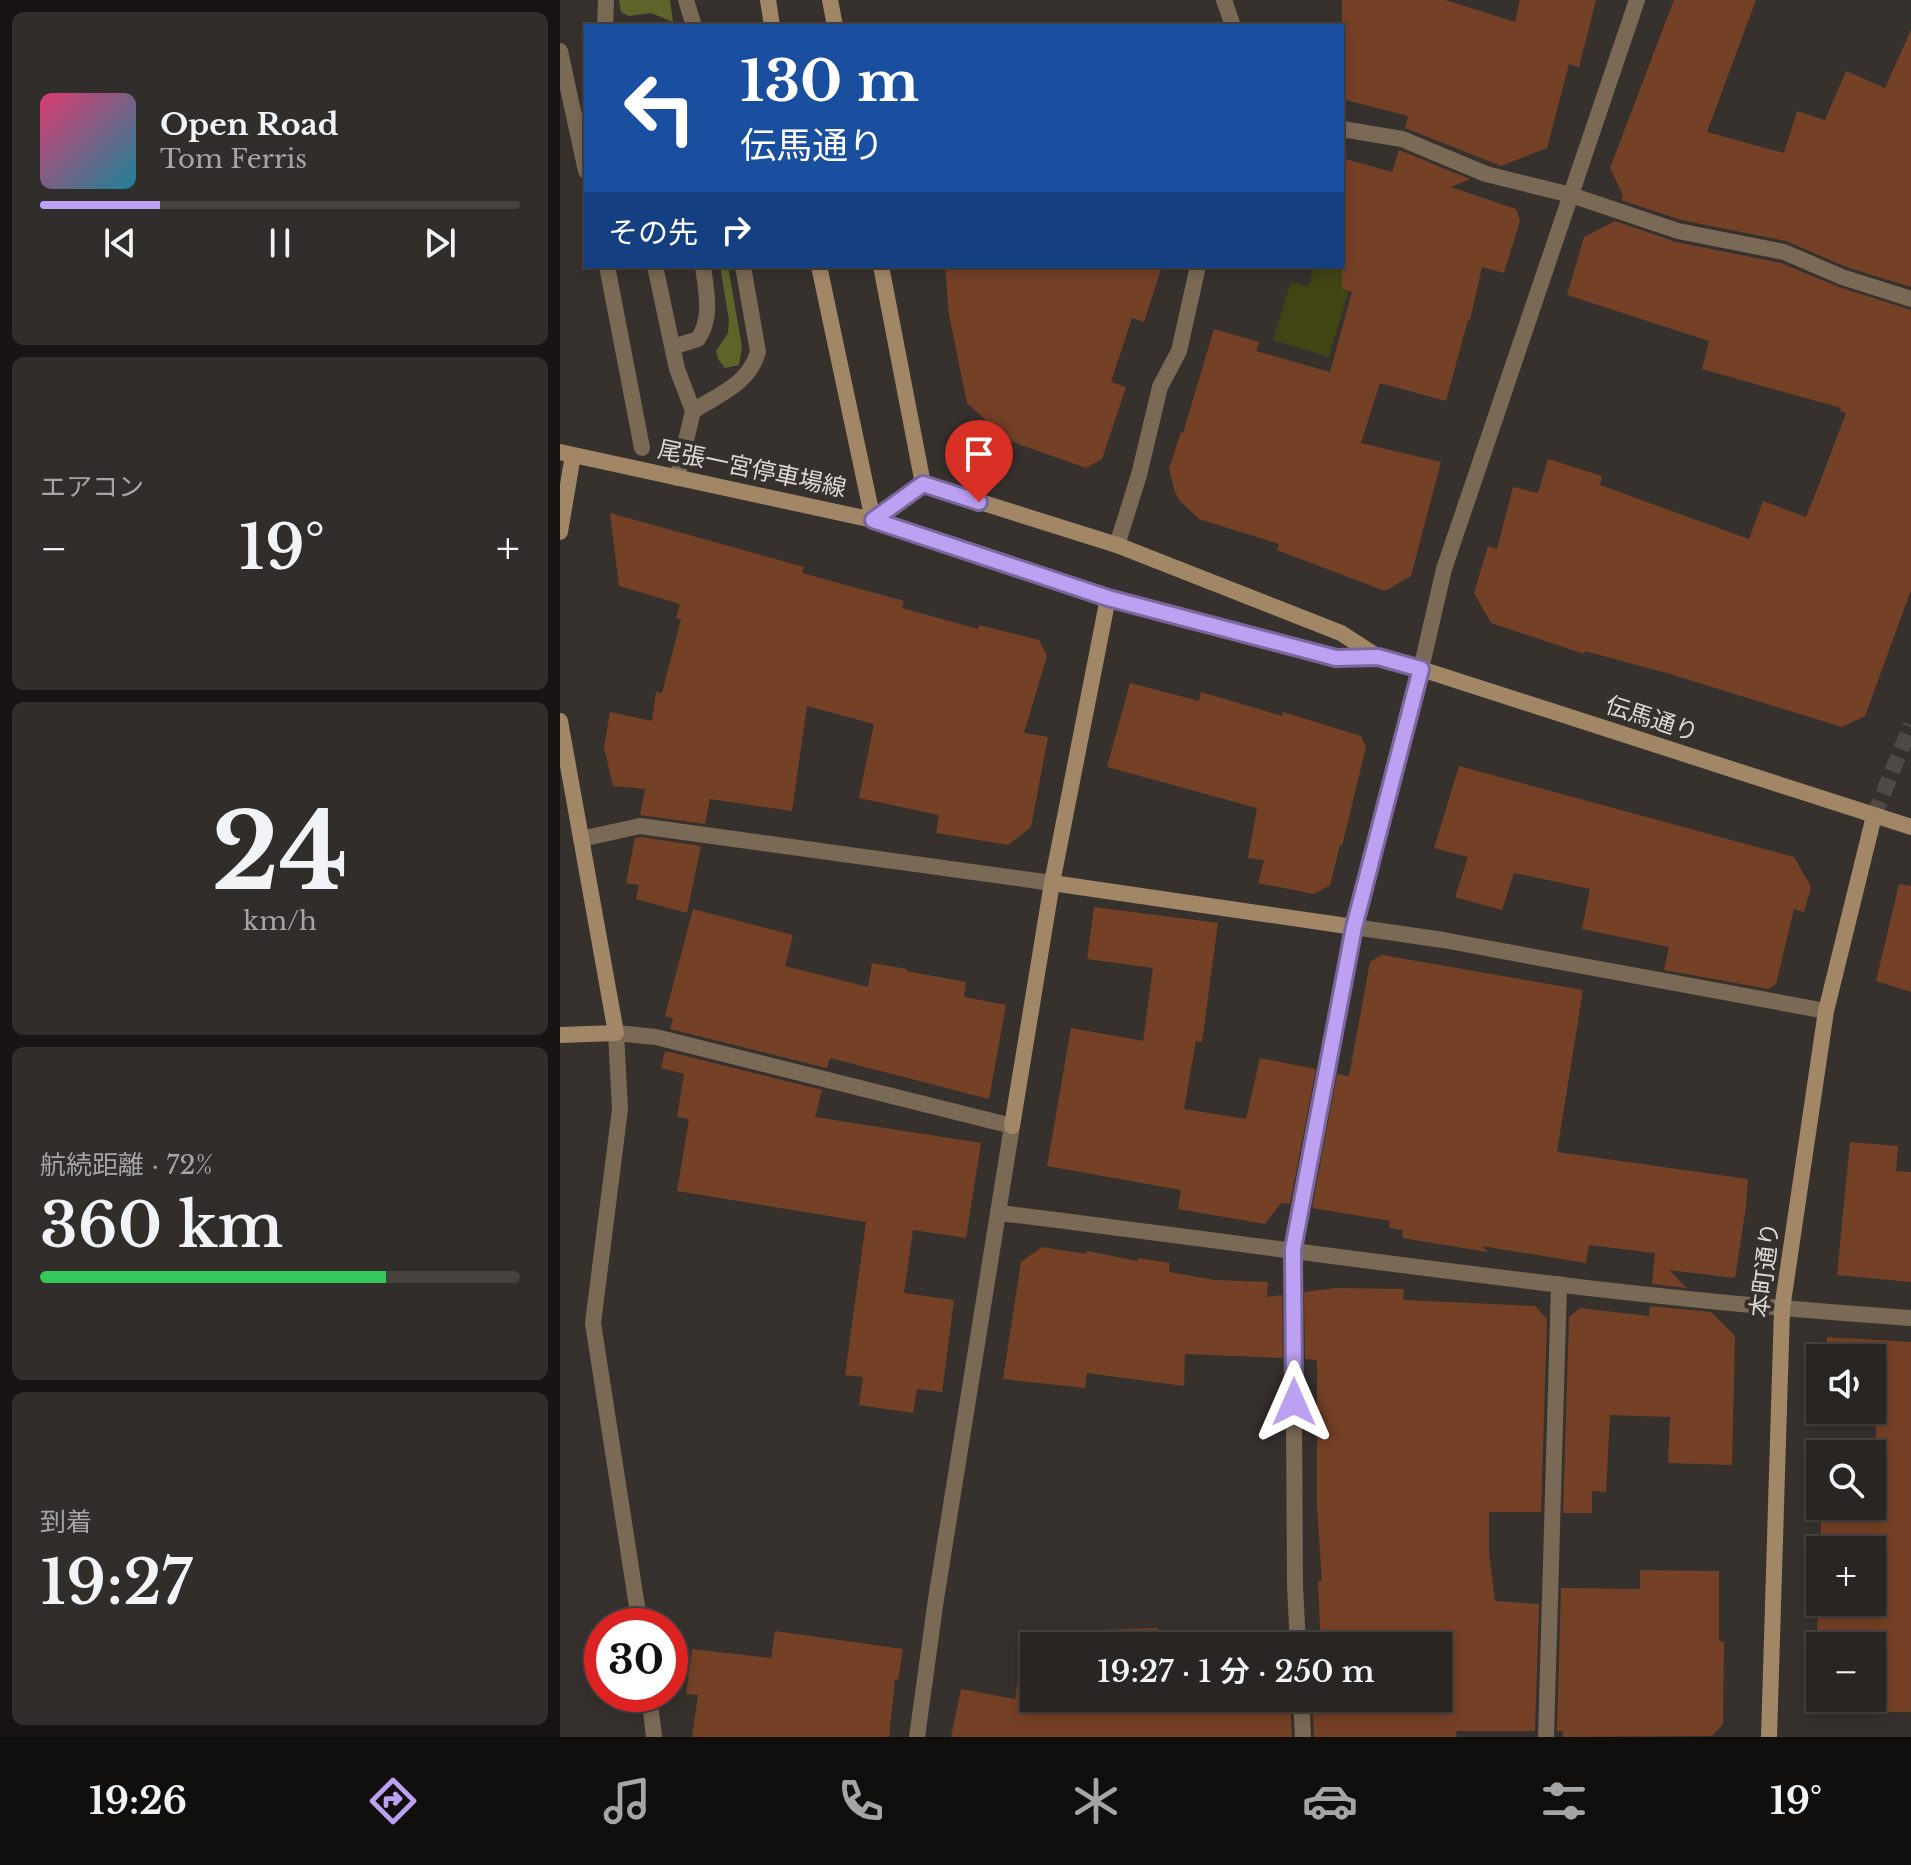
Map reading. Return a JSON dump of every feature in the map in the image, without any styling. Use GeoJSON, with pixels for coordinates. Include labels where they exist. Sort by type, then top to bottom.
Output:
{"type":"FeatureCollection","features":[{"type":"Feature","properties":{"kind":"street"},"geometry":{"type":"LineString","coordinates":[[605,24],[606,0]]}},
{"type":"Feature","properties":{"kind":"street"},"geometry":{"type":"LineString","coordinates":[[686,0],[693,24]]}},
{"type":"Feature","properties":{"kind":"street"},"geometry":{"type":"LineString","coordinates":[[768,0],[772,24]]}},
{"type":"Feature","properties":{"kind":"street"},"geometry":{"type":"LineString","coordinates":[[830,0],[835,24]]}},
{"type":"Feature","properties":{"kind":"street"},"geometry":{"type":"LineString","coordinates":[[1224,0],[1232,24]]}},
{"type":"Feature","properties":{"kind":"street"},"geometry":{"type":"LineString","coordinates":[[1297,1632],[1293,1249],[1354,927],[1444,569],[1637,0]]}},
{"type":"Feature","properties":{"kind":"street"},"geometry":{"type":"LineString","coordinates":[[560,51],[584,162]]}},
{"type":"Feature","properties":{"kind":"street"},"geometry":{"type":"LineString","coordinates":[[1344,129],[1402,139],[1486,174],[1571,195],[1678,231],[1784,252],[1842,277],[1911,299]]}},
{"type":"Feature","properties":{"kind":"street"},"geometry":{"type":"LineString","coordinates":[[607,268],[642,448]]}},
{"type":"Feature","properties":{"kind":"street"},"geometry":{"type":"LineString","coordinates":[[655,268],[677,369],[693,411],[677,478]]}},
{"type":"Feature","properties":{"kind":"street"},"geometry":{"type":"LineString","coordinates":[[673,347],[698,339],[705,328],[709,306],[703,268]]}},
{"type":"Feature","properties":{"kind":"street"},"geometry":{"type":"LineString","coordinates":[[693,411],[736,387],[754,364],[758,352],[743,268]]}},
{"type":"Feature","properties":{"kind":"street"},"geometry":{"type":"LineString","coordinates":[[819,268],[873,520]]}},
{"type":"Feature","properties":{"kind":"street"},"geometry":{"type":"LineString","coordinates":[[881,268],[923,484]]}},
{"type":"Feature","properties":{"kind":"street"},"geometry":{"type":"LineString","coordinates":[[1117,545],[1139,475],[1160,387],[1179,351],[1198,268]]}},
{"type":"Feature","properties":{"kind":"street"},"geometry":{"type":"LineString","coordinates":[[560,532],[567,453]]}},
{"type":"Feature","properties":{"kind":"street","name":"尾張一宮停車場線"},"geometry":{"type":"LineString","coordinates":[[567,453],[873,520],[923,484]]}},
{"type":"Feature","properties":{"kind":"street","name":"伝馬通り"},"geometry":{"type":"LineString","coordinates":[[923,484],[1117,545],[1341,633],[1378,657]]}},
{"type":"Feature","properties":{"kind":"street","name":"伝馬通り"},"geometry":{"type":"LineString","coordinates":[[873,520],[1108,598],[1336,658],[1378,657],[1421,669],[1911,827]]}},
{"type":"Feature","properties":{"kind":"street"},"geometry":{"type":"LineString","coordinates":[[917,1737],[1052,883],[1108,598]]}},
{"type":"Feature","properties":{"kind":"street"},"geometry":{"type":"LineString","coordinates":[[560,721],[616,1033],[620,1109],[593,1323],[637,1608]]}},
{"type":"Feature","properties":{"kind":"street","name":"本町通り"},"geometry":{"type":"LineString","coordinates":[[1769,1737],[1782,1309],[1826,1011],[1874,816]]}},
{"type":"Feature","properties":{"kind":"street"},"geometry":{"type":"LineString","coordinates":[[581,839],[640,826],[1443,940],[1826,1011]]}},
{"type":"Feature","properties":{"kind":"street"},"geometry":{"type":"LineString","coordinates":[[560,1035],[616,1033],[656,1037],[1012,1126]]}},
{"type":"Feature","properties":{"kind":"street"},"geometry":{"type":"LineString","coordinates":[[1000,1213],[1559,1284],[1782,1309],[1911,1318]]}},
{"type":"Feature","properties":{"kind":"street"},"geometry":{"type":"LineString","coordinates":[[1546,1737],[1559,1284]]}},
{"type":"Feature","properties":{"kind":"street"},"geometry":{"type":"LineString","coordinates":[[651,1712],[654,1737]]}},
{"type":"Feature","properties":{"kind":"street"},"geometry":{"type":"LineString","coordinates":[[1302,1712],[1303,1737]]}},
{"type":"Feature","properties":{"kind":"green space"},"geometry":{"type":"Polygon","coordinates":[[[619,0],[670,0],[673,22],[651,13],[629,16],[621,12],[619,0]]]}},
{"type":"Feature","properties":{"kind":"green space"},"geometry":{"type":"Polygon","coordinates":[[[720,268],[728,268],[742,347],[739,365],[725,368],[716,351],[728,333],[729,320],[720,268]]]}},
{"type":"Feature","properties":{"kind":"green space"},"geometry":{"type":"Polygon","coordinates":[[[1314,268],[1355,269],[1329,357],[1273,340],[1291,282],[1308,287],[1314,268]]]}},
{"type":"Feature","properties":{"kind":"building"},"geometry":{"type":"Polygon","coordinates":[[[1342,0],[1445,0],[1515,22],[1520,0],[1596,0],[1579,67],[1569,64],[1547,148],[1501,166],[1405,128],[1408,116],[1344,100],[1342,0]]]}},
{"type":"Feature","properties":{"kind":"building"},"geometry":{"type":"Polygon","coordinates":[[[1674,0],[1756,0],[1707,132],[1784,153],[1797,111],[1825,120],[1846,71],[1885,88],[1911,30],[1911,287],[1846,267],[1786,241],[1681,220],[1621,200],[1623,195],[1610,168],[1674,0]]]}},
{"type":"Feature","properties":{"kind":"building"},"geometry":{"type":"Polygon","coordinates":[[[1399,150],[1470,179],[1451,187],[1516,209],[1520,221],[1504,273],[1482,267],[1446,401],[1380,383],[1361,443],[1441,462],[1411,576],[1385,591],[1277,550],[1279,544],[1199,519],[1180,501],[1169,469],[1214,329],[1259,342],[1256,351],[1330,372],[1352,292],[1342,289],[1344,159],[1392,172],[1399,150]]]}},
{"type":"Feature","properties":{"kind":"building"},"geometry":{"type":"Polygon","coordinates":[[[1615,221],[1676,242],[1781,263],[1839,287],[1911,310],[1911,590],[1865,716],[1842,727],[1670,674],[1585,651],[1584,654],[1491,623],[1474,593],[1488,546],[1497,549],[1513,487],[1538,493],[1548,459],[1602,476],[1600,485],[1749,539],[1763,501],[1806,517],[1820,482],[1846,413],[1840,411],[1841,408],[1702,369],[1709,341],[1567,295],[1584,237],[1615,221]]]}},
{"type":"Feature","properties":{"kind":"building"},"geometry":{"type":"Polygon","coordinates":[[[945,268],[1161,268],[1144,322],[1132,318],[1111,382],[1126,387],[1102,459],[1086,468],[1007,440],[967,403],[949,315],[945,268]]]}},
{"type":"Feature","properties":{"kind":"building"},"geometry":{"type":"Polygon","coordinates":[[[610,513],[804,567],[802,573],[904,601],[902,608],[978,629],[979,625],[1039,640],[1047,656],[1024,733],[1048,737],[1031,827],[1008,845],[936,833],[939,815],[859,798],[874,724],[807,706],[792,811],[710,799],[705,824],[640,815],[645,789],[613,786],[604,747],[610,712],[652,721],[656,692],[662,693],[681,619],[676,618],[680,604],[619,586],[610,513]]]}},
{"type":"Feature","properties":{"kind":"building"},"geometry":{"type":"Polygon","coordinates":[[[1130,683],[1199,701],[1201,692],[1282,716],[1283,712],[1361,736],[1366,747],[1330,885],[1314,894],[1258,883],[1264,860],[1248,858],[1257,808],[1107,767],[1130,683]]]}},
{"type":"Feature","properties":{"kind":"building"},"geometry":{"type":"Polygon","coordinates":[[[1459,766],[1794,857],[1811,887],[1804,912],[1794,909],[1776,984],[1769,989],[1664,970],[1669,947],[1582,929],[1590,889],[1514,873],[1502,910],[1455,897],[1468,857],[1434,848],[1459,766]]]}},
{"type":"Feature","properties":{"kind":"building"},"geometry":{"type":"Polygon","coordinates":[[[635,838],[701,846],[687,913],[636,899],[639,885],[626,883],[635,838]]]}},
{"type":"Feature","properties":{"kind":"building"},"geometry":{"type":"Polygon","coordinates":[[[1899,884],[1911,886],[1911,992],[1876,981],[1899,884]]]}},
{"type":"Feature","properties":{"kind":"building"},"geometry":{"type":"Polygon","coordinates":[[[1094,907],[1218,923],[1202,1042],[1196,1041],[1184,1109],[1246,1119],[1260,1058],[1316,1069],[1290,1204],[1281,1203],[1265,1224],[1178,1209],[1181,1190],[1047,1166],[1071,1028],[1143,1041],[1153,968],[1087,959],[1094,907]]]}},
{"type":"Feature","properties":{"kind":"building"},"geometry":{"type":"Polygon","coordinates":[[[693,909],[793,935],[785,966],[868,987],[872,963],[907,969],[966,982],[964,997],[1006,1005],[989,1099],[830,1058],[827,1068],[670,1029],[673,1018],[665,1016],[693,909]]]}},
{"type":"Feature","properties":{"kind":"building"},"geometry":{"type":"Polygon","coordinates":[[[1382,955],[1583,990],[1557,1152],[1748,1179],[1735,1278],[1669,1270],[1687,1288],[1652,1284],[1655,1253],[1589,1245],[1586,1263],[1482,1246],[1488,1252],[1402,1238],[1403,1230],[1389,1228],[1390,1221],[1312,1208],[1337,1074],[1349,1076],[1370,962],[1382,955]]]}},
{"type":"Feature","properties":{"kind":"building"},"geometry":{"type":"Polygon","coordinates":[[[665,1051],[822,1090],[815,1117],[981,1143],[966,1238],[913,1230],[904,1293],[954,1300],[942,1392],[917,1389],[913,1413],[859,1405],[863,1377],[845,1375],[866,1222],[677,1191],[689,1119],[677,1117],[684,1074],[661,1068],[665,1051]]]}},
{"type":"Feature","properties":{"kind":"building"},"geometry":{"type":"Polygon","coordinates":[[[1850,1142],[1898,1146],[1896,1171],[1911,1172],[1911,1282],[1837,1275],[1850,1142]]]}},
{"type":"Feature","properties":{"kind":"building"},"geometry":{"type":"Polygon","coordinates":[[[1042,1247],[1170,1263],[1169,1272],[1215,1280],[1268,1282],[1267,1297],[1282,1295],[1283,1358],[1185,1354],[1184,1386],[1087,1373],[1085,1388],[1003,1379],[1021,1262],[1042,1247]]]}},
{"type":"Feature","properties":{"kind":"building"},"geometry":{"type":"Polygon","coordinates":[[[1335,1288],[1404,1289],[1403,1300],[1535,1306],[1547,1319],[1541,1512],[1489,1512],[1489,1553],[1495,1601],[1539,1604],[1535,1731],[1456,1731],[1457,1737],[1314,1737],[1313,1712],[1452,1712],[1452,1632],[1320,1632],[1317,1360],[1305,1359],[1304,1292],[1335,1288]]]}},
{"type":"Feature","properties":{"kind":"building"},"geometry":{"type":"Polygon","coordinates":[[[1650,1306],[1711,1312],[1735,1336],[1732,1465],[1668,1463],[1670,1417],[1610,1415],[1606,1492],[1592,1491],[1592,1513],[1563,1513],[1569,1317],[1580,1308],[1649,1316],[1650,1306]]]}},
{"type":"Feature","properties":{"kind":"building"},"geometry":{"type":"Polygon","coordinates":[[[1827,1337],[1911,1342],[1911,1712],[1886,1712],[1886,1632],[1817,1632],[1817,1616],[1886,1616],[1886,1536],[1821,1536],[1821,1520],[1886,1520],[1886,1440],[1876,1440],[1876,1424],[1886,1424],[1886,1344],[1827,1344],[1827,1337]]]}},
{"type":"Feature","properties":{"kind":"building"},"geometry":{"type":"Polygon","coordinates":[[[1640,1570],[1719,1571],[1719,1641],[1724,1642],[1723,1724],[1712,1736],[1563,1737],[1563,1731],[1557,1731],[1561,1588],[1640,1589],[1640,1570]]]}},
{"type":"Feature","properties":{"kind":"building"},"geometry":{"type":"Polygon","coordinates":[[[1158,1628],[1158,1632],[1050,1632],[1158,1628]]]}},
{"type":"Feature","properties":{"kind":"building"},"geometry":{"type":"Polygon","coordinates":[[[775,1631],[903,1649],[898,1680],[895,1679],[889,1737],[692,1737],[698,1695],[688,1694],[692,1649],[771,1658],[775,1631]]]}},
{"type":"Feature","properties":{"kind":"building"},"geometry":{"type":"Polygon","coordinates":[[[1020,1668],[1020,1712],[1291,1712],[1292,1737],[951,1737],[961,1689],[1015,1699],[1020,1668]]]}},
{"type":"Feature","properties":{"kind":"tunnel"},"geometry":{"type":"LineString","coordinates":[[1874,816],[1911,725]]}},
{"type":"Feature","properties":{"kind":"route"},"geometry":{"type":"LineString","coordinates":[[979,502],[923,484],[873,520],[1108,598],[1336,658],[1378,657],[1421,669],[1354,927],[1293,1249],[1294,1402]]}}]}
